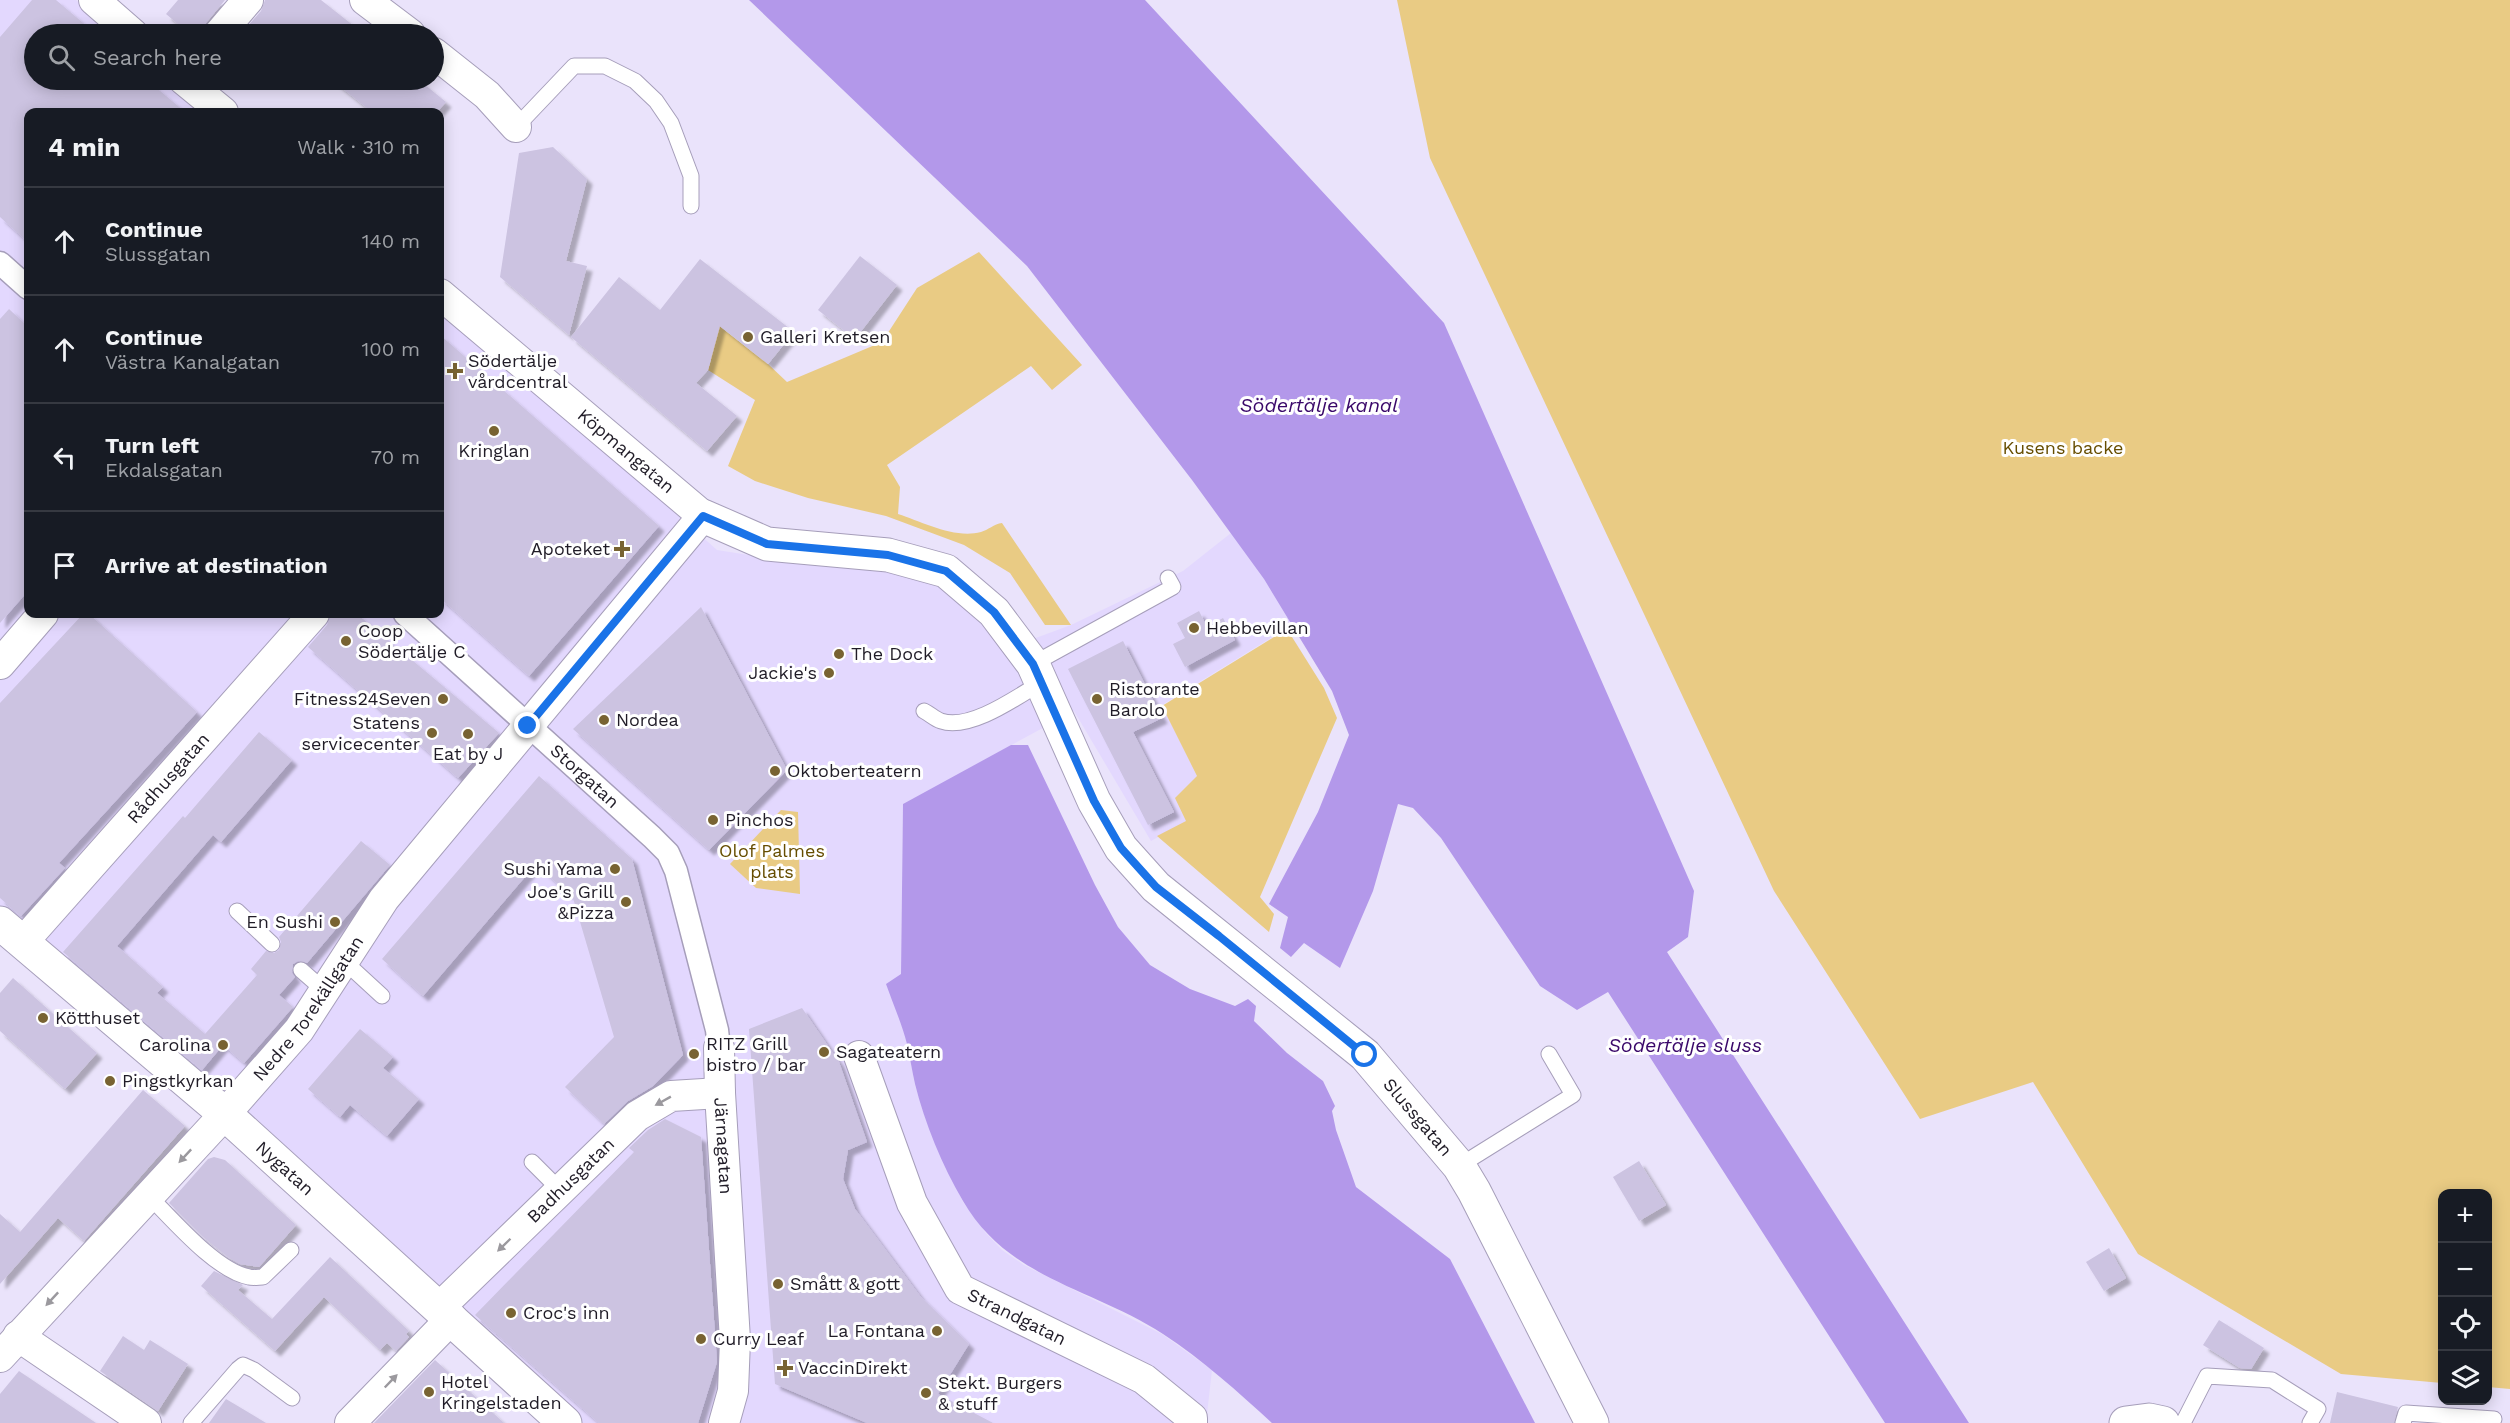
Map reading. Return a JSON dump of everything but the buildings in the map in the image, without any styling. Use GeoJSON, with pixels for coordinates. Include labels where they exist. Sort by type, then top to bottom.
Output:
{"type":"FeatureCollection","features":[{"type":"Feature","properties":{"kind":"street"},"geometry":{"type":"LineString","coordinates":[[94,0],[122,24]]}},
{"type":"Feature","properties":{"kind":"street"},"geometry":{"type":"LineString","coordinates":[[228,24],[248,0]]}},
{"type":"Feature","properties":{"kind":"street"},"geometry":{"type":"LineString","coordinates":[[365,0],[397,24]]}},
{"type":"Feature","properties":{"kind":"street"},"geometry":{"type":"LineString","coordinates":[[444,61],[487,95],[516,127]]}},
{"type":"Feature","properties":{"kind":"street"},"geometry":{"type":"LineString","coordinates":[[196,90],[218,108]]}},
{"type":"Feature","properties":{"kind":"street"},"geometry":{"type":"LineString","coordinates":[[0,265],[24,285]]}},
{"type":"Feature","properties":{"kind":"street","name":"Köpmangatan"},"geometry":{"type":"LineString","coordinates":[[444,297],[703,516]]}},
{"type":"Feature","properties":{"kind":"street","name":"Slussgatan"},"geometry":{"type":"LineString","coordinates":[[703,516],[767,544],[888,555],[946,571],[994,612],[1037,673],[1094,801],[1121,848],[1156,887],[1365,1055],[1459,1166],[1593,1423]]}},
{"type":"Feature","properties":{"kind":"street","name":"Nedre Torekällgatan"},"geometry":{"type":"LineString","coordinates":[[9,1346],[225,1114],[299,1030],[326,992],[384,899],[703,516]]}},
{"type":"Feature","properties":{"kind":"street"},"geometry":{"type":"LineString","coordinates":[[4,652],[39,618]]}},
{"type":"Feature","properties":{"kind":"street","name":"Rådhusgatan"},"geometry":{"type":"LineString","coordinates":[[11,933],[310,618]]}},
{"type":"Feature","properties":{"kind":"street","name":"Storgatan"},"geometry":{"type":"LineString","coordinates":[[409,618],[652,837],[668,853],[676,871]]}},
{"type":"Feature","properties":{"kind":"street","name":"Järnagatan"},"geometry":{"type":"LineString","coordinates":[[676,871],[717,1030],[719,1048],[735,1340],[733,1391],[724,1423]]}},
{"type":"Feature","properties":{"kind":"street","name":"Nygatan"},"geometry":{"type":"LineString","coordinates":[[11,933],[225,1114],[565,1423]]}},
{"type":"Feature","properties":{"kind":"street","name":"Strandgatan"},"geometry":{"type":"LineString","coordinates":[[860,1056],[912,1203],[960,1289],[1144,1379],[1192,1418],[1192,1423]]}},
{"type":"Feature","properties":{"kind":"street","name":"Badhusgatan"},"geometry":{"type":"LineString","coordinates":[[350,1423],[446,1313],[560,1190],[637,1116],[671,1096],[720,1093]]}},
{"type":"Feature","properties":{"kind":"street"},"geometry":{"type":"LineString","coordinates":[[9,1346],[146,1423]]}},
{"type":"Feature","properties":{"kind":"street"},"geometry":{"type":"LineString","coordinates":[[2126,1423],[2149,1420],[2163,1423]]}},
{"type":"Feature","properties":{"kind":"lane"},"geometry":{"type":"LineString","coordinates":[[516,127],[574,66],[605,66],[635,81],[656,101],[671,123],[691,176],[691,206]]}},
{"type":"Feature","properties":{"kind":"lane"},"geometry":{"type":"LineString","coordinates":[[924,711],[942,721],[956,722],[972,719],[1037,673],[1098,620],[1173,587],[1168,578]]}},
{"type":"Feature","properties":{"kind":"lane"},"geometry":{"type":"LineString","coordinates":[[237,912],[272,944]]}},
{"type":"Feature","properties":{"kind":"lane"},"geometry":{"type":"LineString","coordinates":[[345,962],[382,996]]}},
{"type":"Feature","properties":{"kind":"lane"},"geometry":{"type":"LineString","coordinates":[[301,970],[326,992]]}},
{"type":"Feature","properties":{"kind":"lane"},"geometry":{"type":"LineString","coordinates":[[1459,1166],[1573,1095],[1549,1054]]}},
{"type":"Feature","properties":{"kind":"lane"},"geometry":{"type":"LineString","coordinates":[[532,1162],[560,1190]]}},
{"type":"Feature","properties":{"kind":"lane"},"geometry":{"type":"LineString","coordinates":[[148,1195],[206,1252],[235,1272],[249,1277],[263,1277],[291,1250]]}},
{"type":"Feature","properties":{"kind":"lane"},"geometry":{"type":"LineString","coordinates":[[191,1423],[243,1365],[254,1370],[292,1398]]}},
{"type":"Feature","properties":{"kind":"lane"},"geometry":{"type":"LineString","coordinates":[[2183,1423],[2207,1376],[2272,1380],[2318,1409],[2310,1423]]}},
{"type":"Feature","properties":{"kind":"lane"},"geometry":{"type":"LineString","coordinates":[[2403,1423],[2406,1413],[2494,1419]]}},
{"type":"Feature","properties":{"kind":"shaded area"},"geometry":{"type":"Polygon","coordinates":[[[0,0],[76,0],[104,24],[24,24],[24,90],[180,90],[203,108],[24,108],[24,618],[444,618],[444,310],[717,550],[755,556],[811,557],[928,578],[968,609],[1006,649],[1071,625],[1183,571],[1231,533],[1264,579],[1292,625],[1162,705],[1197,776],[1187,821],[1151,841],[1074,711],[903,804],[901,974],[907,1043],[915,1085],[926,1120],[963,1202],[985,1232],[1002,1250],[1024,1265],[1162,1334],[1212,1370],[1206,1423],[576,1423],[0,909],[0,0]]]}},
{"type":"Feature","properties":{"kind":"green space","name":"Kusens backe"},"geometry":{"type":"Polygon","coordinates":[[[1397,0],[2510,0],[2510,1389],[2492,1387],[2492,1189],[2438,1189],[2438,1383],[2341,1374],[2138,1254],[2033,1082],[1920,1119],[1774,891],[1430,158],[1397,0]]]}},
{"type":"Feature","properties":{"kind":"green space"},"geometry":{"type":"Polygon","coordinates":[[[979,252],[1082,365],[1052,390],[1031,366],[887,465],[900,487],[898,514],[939,529],[971,534],[1002,523],[1071,625],[1045,625],[1010,573],[964,545],[886,516],[808,498],[755,481],[728,466],[755,400],[708,370],[711,360],[679,334],[686,300],[768,364],[787,382],[882,342],[917,288],[979,252]]]}},
{"type":"Feature","properties":{"kind":"green space"},"geometry":{"type":"Polygon","coordinates":[[[1287,629],[1324,688],[1337,718],[1260,897],[1274,914],[1269,932],[1157,836],[1186,821],[1175,798],[1197,776],[1162,706],[1287,629]]]}},
{"type":"Feature","properties":{"kind":"green space","name":"Olof Palmes plats"},"geometry":{"type":"Polygon","coordinates":[[[781,810],[798,812],[800,894],[756,888],[730,864],[781,810]]]}},
{"type":"Feature","properties":{"kind":"water","name":"Södertälje kanal"},"geometry":{"type":"Polygon","coordinates":[[[749,0],[1145,0],[1444,323],[1694,891],[1688,937],[1667,952],[1969,1423],[1885,1423],[1608,992],[1577,1010],[1540,986],[1441,838],[1413,808],[1398,804],[1373,891],[1340,968],[1304,943],[1291,957],[1280,948],[1288,917],[1269,904],[1318,812],[1349,735],[1332,691],[1264,579],[1192,480],[1027,266],[749,0]]]}},
{"type":"Feature","properties":{"kind":"water"},"geometry":{"type":"Polygon","coordinates":[[[1011,745],[1028,745],[1095,885],[1118,927],[1150,965],[1190,989],[1235,1006],[1248,999],[1256,1006],[1254,1021],[1287,1053],[1323,1081],[1335,1106],[1332,1111],[1336,1130],[1356,1187],[1450,1259],[1535,1423],[1272,1423],[1206,1365],[1178,1344],[1136,1318],[1028,1266],[1004,1249],[982,1228],[963,1201],[935,1144],[919,1099],[905,1036],[886,984],[901,974],[903,804],[1011,745]]]}},
{"type":"Feature","properties":{"kind":"place","name":"Galleri Kretsen"},"geometry":{"type":"Point","coordinates":[748,337]}},
{"type":"Feature","properties":{"kind":"place","name":"Södertälje vårdcentral"},"geometry":{"type":"Point","coordinates":[455,371]}},
{"type":"Feature","properties":{"kind":"place","name":"Kringlan"},"geometry":{"type":"Point","coordinates":[494,431]}},
{"type":"Feature","properties":{"kind":"place","name":"Apoteket"},"geometry":{"type":"Point","coordinates":[622,549]}},
{"type":"Feature","properties":{"kind":"place","name":"Hebbevillan"},"geometry":{"type":"Point","coordinates":[1194,628]}},
{"type":"Feature","properties":{"kind":"place","name":"Coop Södertälje C"},"geometry":{"type":"Point","coordinates":[346,641]}},
{"type":"Feature","properties":{"kind":"place","name":"The Dock"},"geometry":{"type":"Point","coordinates":[839,654]}},
{"type":"Feature","properties":{"kind":"place","name":"Jackie's"},"geometry":{"type":"Point","coordinates":[829,673]}},
{"type":"Feature","properties":{"kind":"place","name":"Fitness24Seven"},"geometry":{"type":"Point","coordinates":[443,699]}},
{"type":"Feature","properties":{"kind":"place","name":"Ristorante Barolo"},"geometry":{"type":"Point","coordinates":[1097,699]}},
{"type":"Feature","properties":{"kind":"place","name":"Nordea"},"geometry":{"type":"Point","coordinates":[604,720]}},
{"type":"Feature","properties":{"kind":"place","name":"Statens servicecenter"},"geometry":{"type":"Point","coordinates":[432,733]}},
{"type":"Feature","properties":{"kind":"place","name":"Eat by J"},"geometry":{"type":"Point","coordinates":[468,734]}},
{"type":"Feature","properties":{"kind":"place","name":"Oktoberteatern"},"geometry":{"type":"Point","coordinates":[775,771]}},
{"type":"Feature","properties":{"kind":"place","name":"Pinchos"},"geometry":{"type":"Point","coordinates":[713,820]}},
{"type":"Feature","properties":{"kind":"place","name":"Sushi Yama"},"geometry":{"type":"Point","coordinates":[615,869]}},
{"type":"Feature","properties":{"kind":"place","name":"Joe's Grill &Pizza"},"geometry":{"type":"Point","coordinates":[626,902]}},
{"type":"Feature","properties":{"kind":"place","name":"En Sushi"},"geometry":{"type":"Point","coordinates":[335,922]}},
{"type":"Feature","properties":{"kind":"place","name":"Kötthuset"},"geometry":{"type":"Point","coordinates":[43,1018]}},
{"type":"Feature","properties":{"kind":"place","name":"Carolina"},"geometry":{"type":"Point","coordinates":[223,1045]}},
{"type":"Feature","properties":{"kind":"place","name":"Sagateatern"},"geometry":{"type":"Point","coordinates":[824,1052]}},
{"type":"Feature","properties":{"kind":"place","name":"RITZ Grill bistro / bar"},"geometry":{"type":"Point","coordinates":[694,1054]}},
{"type":"Feature","properties":{"kind":"place","name":"Pingstkyrkan"},"geometry":{"type":"Point","coordinates":[110,1081]}},
{"type":"Feature","properties":{"kind":"place","name":"Smått & gott"},"geometry":{"type":"Point","coordinates":[778,1284]}},
{"type":"Feature","properties":{"kind":"place","name":"Croc's inn"},"geometry":{"type":"Point","coordinates":[511,1313]}},
{"type":"Feature","properties":{"kind":"place","name":"La Fontana"},"geometry":{"type":"Point","coordinates":[937,1331]}},
{"type":"Feature","properties":{"kind":"place","name":"Curry Leaf"},"geometry":{"type":"Point","coordinates":[701,1339]}},
{"type":"Feature","properties":{"kind":"place","name":"VaccinDirekt"},"geometry":{"type":"Point","coordinates":[785,1368]}},
{"type":"Feature","properties":{"kind":"place","name":"Hotel Kringelstaden"},"geometry":{"type":"Point","coordinates":[429,1392]}},
{"type":"Feature","properties":{"kind":"place","name":"Stekt. Burgers & stuff"},"geometry":{"type":"Point","coordinates":[926,1393]}},
{"type":"Feature","properties":{"kind":"route"},"geometry":{"type":"LineString","coordinates":[[528,726],[703,516],[767,544],[888,555],[946,571],[994,612],[1033,664],[1094,801],[1121,848],[1156,887],[1365,1055]]}},
{"type":"Feature","properties":{"kind":"water label","name":"Södertälje sluss"},"geometry":{"type":"Point","coordinates":[1685,1045]}}]}
